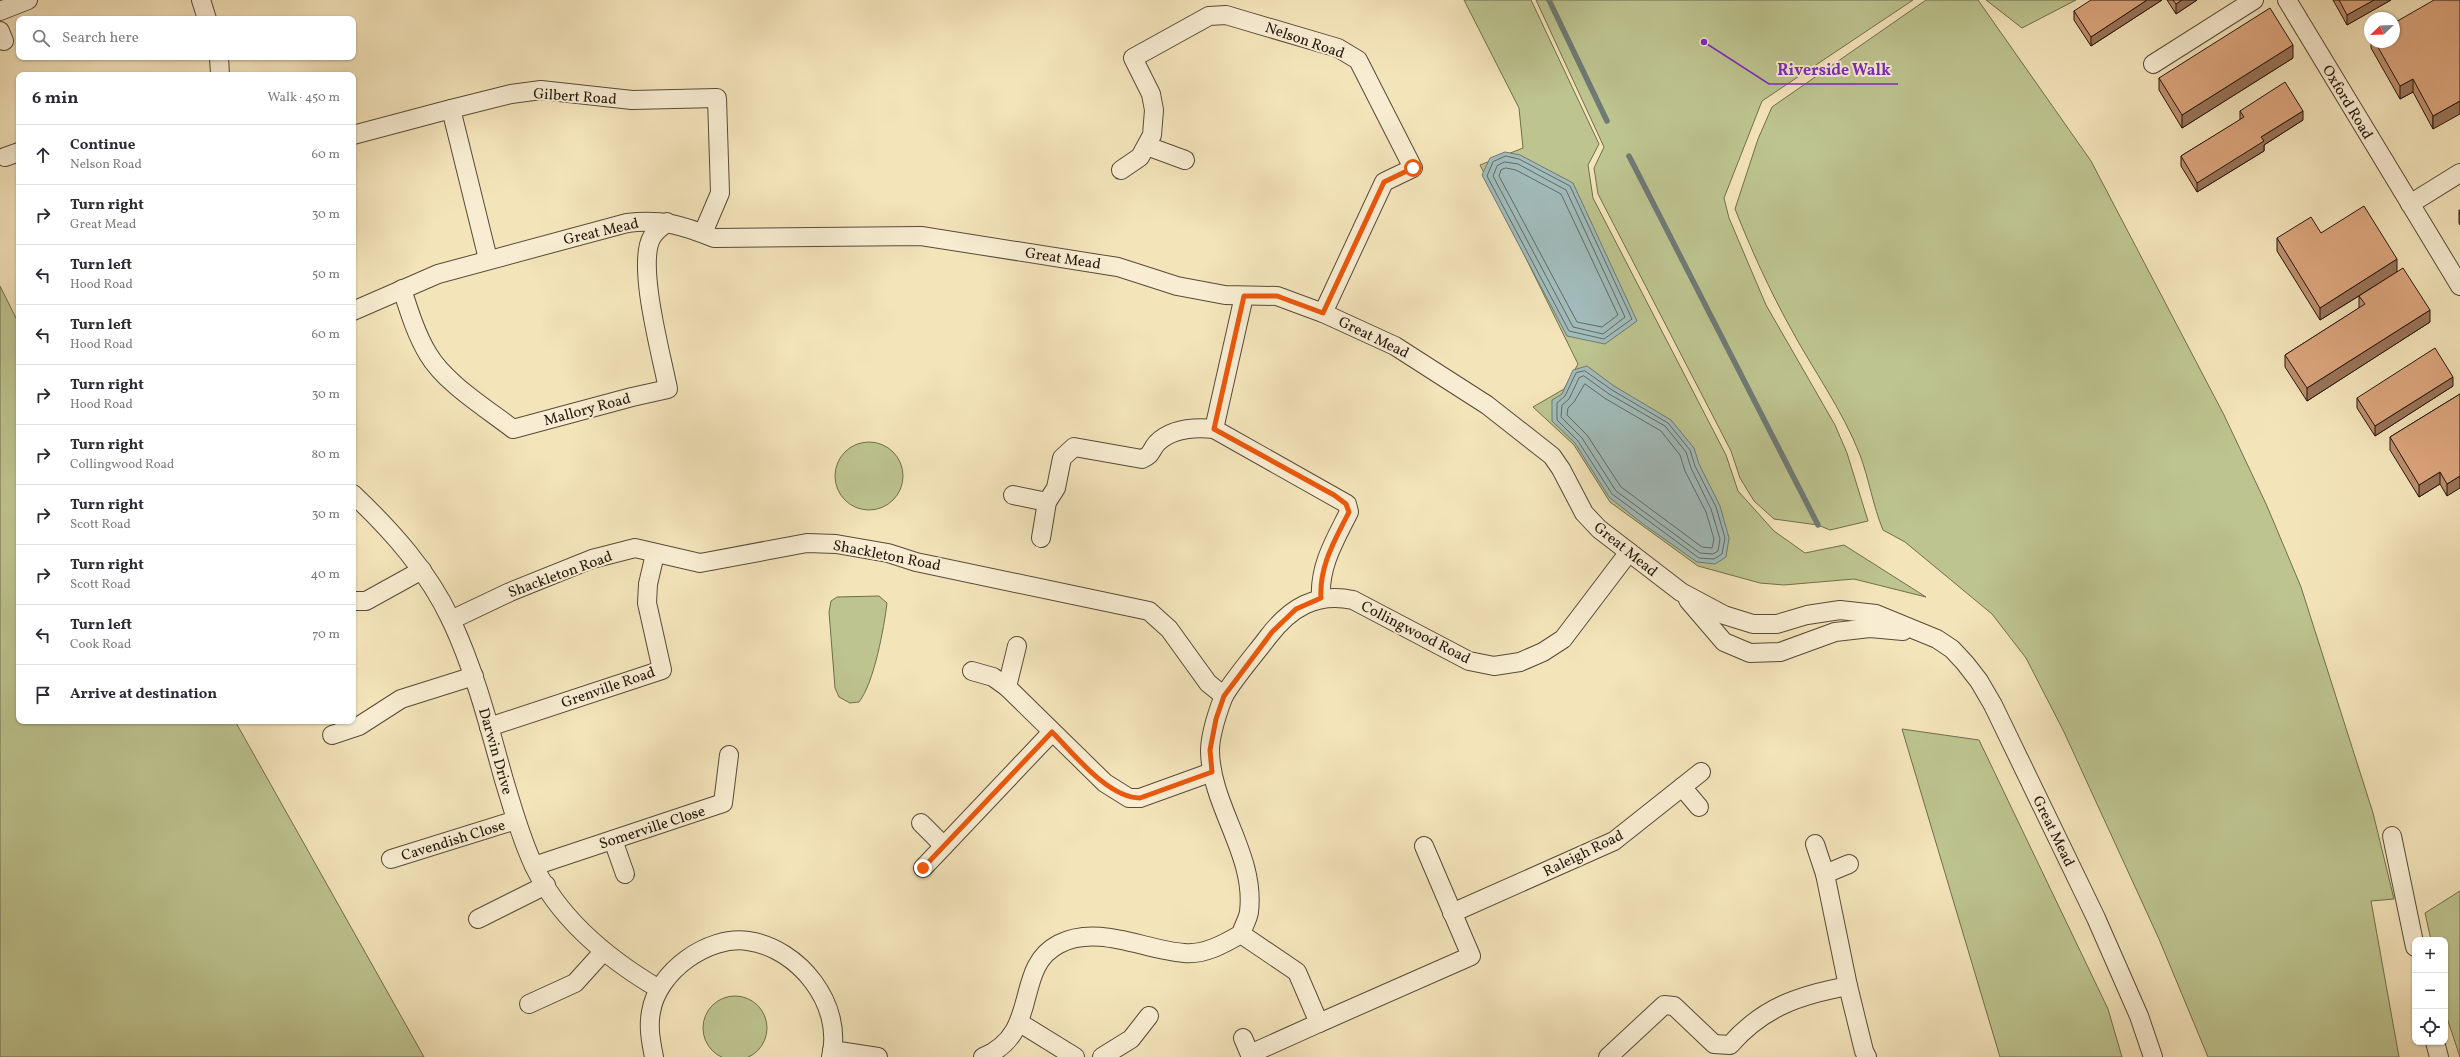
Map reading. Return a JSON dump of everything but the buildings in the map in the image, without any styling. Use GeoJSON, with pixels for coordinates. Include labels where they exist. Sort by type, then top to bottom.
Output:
{"type":"FeatureCollection","features":[{"type":"Feature","properties":{"kind":"street"},"geometry":{"type":"LineString","coordinates":[[0,11],[28,0]]}},
{"type":"Feature","properties":{"kind":"street"},"geometry":{"type":"LineString","coordinates":[[201,0],[207,16]]}},
{"type":"Feature","properties":{"kind":"street"},"geometry":{"type":"LineString","coordinates":[[2153,64],[2254,0]]}},
{"type":"Feature","properties":{"kind":"street","name":"Oxford Road"},"geometry":{"type":"LineString","coordinates":[[2287,0],[2460,286]]}},
{"type":"Feature","properties":{"kind":"street","name":"Nelson Road"},"geometry":{"type":"LineString","coordinates":[[1121,170],[1140,157],[1152,135],[1154,110],[1151,94],[1133,58],[1209,16],[1226,15],[1338,48],[1358,60],[1413,168],[1384,182],[1323,313]]}},
{"type":"Feature","properties":{"kind":"street"},"geometry":{"type":"LineString","coordinates":[[219,60],[220,72]]}},
{"type":"Feature","properties":{"kind":"street","name":"Gilbert Road"},"geometry":{"type":"LineString","coordinates":[[451,109],[511,94],[541,90],[632,100],[717,98],[720,193],[703,233]]}},
{"type":"Feature","properties":{"kind":"street"},"geometry":{"type":"LineString","coordinates":[[356,134],[451,109],[488,260]]}},
{"type":"Feature","properties":{"kind":"street"},"geometry":{"type":"LineString","coordinates":[[1147,146],[1185,160]]}},
{"type":"Feature","properties":{"kind":"street"},"geometry":{"type":"LineString","coordinates":[[2410,204],[2460,172]]}},
{"type":"Feature","properties":{"kind":"street","name":"Great Mead"},"geometry":{"type":"LineString","coordinates":[[356,311],[402,289],[488,260],[627,222],[650,220],[667,222],[714,238],[737,239],[921,236],[1118,267],[1177,286],[1225,295],[1277,296],[1323,313],[1401,350],[1468,391],[1516,426],[1552,456],[1561,469],[1584,513],[1599,529],[1681,592],[1724,615],[1753,624],[1777,624],[1807,615],[1840,610],[1876,614],[1937,639],[1961,658],[1979,681],[1993,705],[2096,918],[2139,1016],[2152,1057]]}},
{"type":"Feature","properties":{"kind":"street","name":"Mallory Road"},"geometry":{"type":"LineString","coordinates":[[402,289],[417,332],[428,355],[445,376],[513,429],[632,396],[668,389],[647,280],[647,258],[652,237],[667,222]]}},
{"type":"Feature","properties":{"kind":"street"},"geometry":{"type":"LineString","coordinates":[[1214,429],[1244,296]]}},
{"type":"Feature","properties":{"kind":"street"},"geometry":{"type":"LineString","coordinates":[[1041,538],[1047,502],[1056,488],[1062,458],[1074,447],[1142,459],[1150,455],[1156,444],[1172,433],[1192,427],[1214,429],[1346,504],[1349,512],[1323,565],[1320,582],[1321,598]]}},
{"type":"Feature","properties":{"kind":"street"},"geometry":{"type":"LineString","coordinates":[[1013,495],[1047,502]]}},
{"type":"Feature","properties":{"kind":"street","name":"Darwin Drive"},"geometry":{"type":"LineString","coordinates":[[356,497],[377,517],[422,570],[451,620],[474,676],[516,820],[534,866],[566,915],[603,952],[659,989]]}},
{"type":"Feature","properties":{"kind":"street","name":"Shackleton Road"},"geometry":{"type":"LineString","coordinates":[[451,620],[510,592],[592,559],[635,548],[655,554],[700,563],[807,543],[836,544],[888,553],[916,562],[1149,611],[1160,618],[1208,683],[1224,696]]}},
{"type":"Feature","properties":{"kind":"street","name":"Collingwood Road"},"geometry":{"type":"LineString","coordinates":[[1241,934],[1249,913],[1247,876],[1212,772],[1210,750],[1216,719],[1224,696],[1272,632],[1296,609],[1321,598],[1336,596],[1353,600],[1469,661],[1494,666],[1520,662],[1543,652],[1563,639],[1629,552]]}},
{"type":"Feature","properties":{"kind":"street","name":"Grenville Road"},"geometry":{"type":"LineString","coordinates":[[489,727],[662,670],[647,603],[648,584],[655,554]]}},
{"type":"Feature","properties":{"kind":"street"},"geometry":{"type":"LineString","coordinates":[[356,601],[366,601],[422,570]]}},
{"type":"Feature","properties":{"kind":"street","name":"Great Mead"},"geometry":{"type":"LineString","coordinates":[[1681,592],[1724,642],[1750,653],[1780,652],[1835,632],[1870,628],[1920,632]]}},
{"type":"Feature","properties":{"kind":"street"},"geometry":{"type":"LineString","coordinates":[[1007,687],[1018,646]]}},
{"type":"Feature","properties":{"kind":"street"},"geometry":{"type":"LineString","coordinates":[[972,671],[993,677],[1007,687],[1105,783],[1129,798],[1140,798],[1212,772]]}},
{"type":"Feature","properties":{"kind":"street"},"geometry":{"type":"LineString","coordinates":[[332,735],[359,726],[401,699],[474,676]]}},
{"type":"Feature","properties":{"kind":"street"},"geometry":{"type":"LineString","coordinates":[[923,868],[1052,732]]}},
{"type":"Feature","properties":{"kind":"street","name":"Somerville Close"},"geometry":{"type":"LineString","coordinates":[[534,866],[723,804],[729,755]]}},
{"type":"Feature","properties":{"kind":"street","name":"Raleigh Road"},"geometry":{"type":"LineString","coordinates":[[1452,913],[1614,841],[1702,772]]}},
{"type":"Feature","properties":{"kind":"street"},"geometry":{"type":"LineString","coordinates":[[1682,787],[1699,807]]}},
{"type":"Feature","properties":{"kind":"street","name":"Cavendish Close"},"geometry":{"type":"LineString","coordinates":[[391,860],[516,820]]}},
{"type":"Feature","properties":{"kind":"street"},"geometry":{"type":"LineString","coordinates":[[921,823],[944,846]]}},
{"type":"Feature","properties":{"kind":"street"},"geometry":{"type":"LineString","coordinates":[[2392,836],[2413,937]]}},
{"type":"Feature","properties":{"kind":"street"},"geometry":{"type":"LineString","coordinates":[[614,840],[625,874]]}},
{"type":"Feature","properties":{"kind":"street"},"geometry":{"type":"LineString","coordinates":[[1815,844],[1825,874],[1848,986],[1864,1051],[1867,1057]]}},
{"type":"Feature","properties":{"kind":"street"},"geometry":{"type":"LineString","coordinates":[[1248,1049],[1319,1023],[1471,956],[1424,846]]}},
{"type":"Feature","properties":{"kind":"street"},"geometry":{"type":"LineString","coordinates":[[1825,874],[1849,864]]}},
{"type":"Feature","properties":{"kind":"street"},"geometry":{"type":"LineString","coordinates":[[478,919],[546,885]]}},
{"type":"Feature","properties":{"kind":"street"},"geometry":{"type":"LineString","coordinates":[[983,1057],[1009,1039],[1020,1023],[1033,972],[1042,957],[1064,942],[1092,936],[1184,953],[1214,948],[1241,934],[1297,972],[1319,1023]]}},
{"type":"Feature","properties":{"kind":"street"},"geometry":{"type":"LineString","coordinates":[[654,1057],[650,1039],[651,1011],[659,989],[677,968],[700,951],[723,943],[748,941],[766,946],[786,955],[798,964],[817,988],[824,1001],[829,1018],[831,1053],[878,1057]]}},
{"type":"Feature","properties":{"kind":"street"},"geometry":{"type":"LineString","coordinates":[[529,1004],[575,983],[603,952]]}},
{"type":"Feature","properties":{"kind":"street"},"geometry":{"type":"LineString","coordinates":[[1608,1057],[1664,1005],[1674,1006],[1714,1044],[1730,1045],[1746,1027],[1770,1010],[1816,992],[1848,986]]}},
{"type":"Feature","properties":{"kind":"street"},"geometry":{"type":"LineString","coordinates":[[1102,1057],[1131,1039],[1149,1016]]}},
{"type":"Feature","properties":{"kind":"street"},"geometry":{"type":"LineString","coordinates":[[1020,1023],[1075,1057]]}},
{"type":"Feature","properties":{"kind":"street"},"geometry":{"type":"LineString","coordinates":[[2436,1045],[2438,1057]]}},
{"type":"Feature","properties":{"kind":"green space"},"geometry":{"type":"Polygon","coordinates":[[[1464,0],[1531,0],[1599,144],[1588,165],[1593,198],[1726,455],[1738,491],[1774,531],[1805,553],[1844,545],[1926,597],[1854,579],[1784,585],[1760,583],[1698,566],[1610,502],[1574,445],[1533,407],[1564,389],[1578,364],[1480,165],[1523,148],[1519,108],[1464,0]]]}},
{"type":"Feature","properties":{"kind":"green space"},"geometry":{"type":"Polygon","coordinates":[[[1536,0],[1913,0],[1762,101],[1724,198],[1729,218],[1766,305],[1835,425],[1847,453],[1868,521],[1830,530],[1818,525],[1774,519],[1754,501],[1740,478],[1731,451],[1598,194],[1594,168],[1604,147],[1536,0]]]}},
{"type":"Feature","properties":{"kind":"green space"},"geometry":{"type":"Polygon","coordinates":[[[1926,0],[1978,0],[2091,161],[2224,415],[2267,506],[2301,587],[2373,813],[2394,899],[2371,901],[2399,1057],[2208,1057],[2159,939],[2064,732],[2026,658],[1992,614],[1905,542],[1883,530],[1876,512],[1863,464],[1853,438],[1782,313],[1754,254],[1735,209],[1758,139],[1772,107],[1926,0]]]}},
{"type":"Feature","properties":{"kind":"green space"},"geometry":{"type":"Polygon","coordinates":[[[1986,0],[2076,0],[2022,28],[1986,0]]]}},
{"type":"Feature","properties":{"kind":"green space"},"geometry":{"type":"Polygon","coordinates":[[[0,286],[16,318],[16,724],[237,724],[424,1057],[0,1057],[0,286]]]}},
{"type":"Feature","properties":{"kind":"green space"},"geometry":{"type":"Polygon","coordinates":[[[869,442],[882,445],[893,452],[900,463],[903,476],[900,489],[893,500],[882,507],[869,510],[856,507],[845,500],[838,489],[835,476],[838,463],[845,452],[856,445],[869,442]]]}},
{"type":"Feature","properties":{"kind":"green space"},"geometry":{"type":"Polygon","coordinates":[[[879,596],[887,603],[878,655],[869,682],[859,702],[850,703],[839,697],[835,688],[829,612],[831,601],[837,597],[879,596]]]}},
{"type":"Feature","properties":{"kind":"green space"},"geometry":{"type":"Polygon","coordinates":[[[1902,729],[1979,740],[2108,1009],[2122,1057],[2000,1057],[1902,729]]]}},
{"type":"Feature","properties":{"kind":"green space"},"geometry":{"type":"Polygon","coordinates":[[[2460,891],[2460,1057],[2448,1021],[2448,937],[2430,937],[2425,913],[2460,891]]]}},
{"type":"Feature","properties":{"kind":"green space"},"geometry":{"type":"Polygon","coordinates":[[[735,996],[753,1002],[761,1010],[766,1022],[766,1034],[761,1046],[753,1054],[744,1058],[726,1058],[717,1054],[709,1046],[703,1028],[709,1010],[717,1002],[735,996]]]}},
{"type":"Feature","properties":{"kind":"water"},"geometry":{"type":"Polygon","coordinates":[[[1505,152],[1520,155],[1573,183],[1637,321],[1605,344],[1567,336],[1482,175],[1490,158],[1505,152]]]}},
{"type":"Feature","properties":{"kind":"water"},"geometry":{"type":"Polygon","coordinates":[[[1587,366],[1614,386],[1671,420],[1694,448],[1699,464],[1720,506],[1729,538],[1726,557],[1715,564],[1697,562],[1643,524],[1609,497],[1575,443],[1552,421],[1552,400],[1562,394],[1573,370],[1587,366]]]}},
{"type":"Feature","properties":{"kind":"waterway"},"geometry":{"type":"LineString","coordinates":[[1549,0],[1607,121]]}},
{"type":"Feature","properties":{"kind":"waterway"},"geometry":{"type":"LineString","coordinates":[[1629,156],[1818,525]]}},
{"type":"Feature","properties":{"kind":"place","name":"Riverside Walk"},"geometry":{"type":"Point","coordinates":[1704,42]}},
{"type":"Feature","properties":{"kind":"route"},"geometry":{"type":"LineString","coordinates":[[923,868],[1052,732],[1105,783],[1118,793],[1129,798],[1140,798],[1212,772],[1210,750],[1216,719],[1224,696],[1272,632],[1296,609],[1321,598],[1320,582],[1323,565],[1349,512],[1346,504],[1334,495],[1214,429],[1244,296],[1277,296],[1323,313],[1362,226],[1384,182],[1413,168]]}}]}
